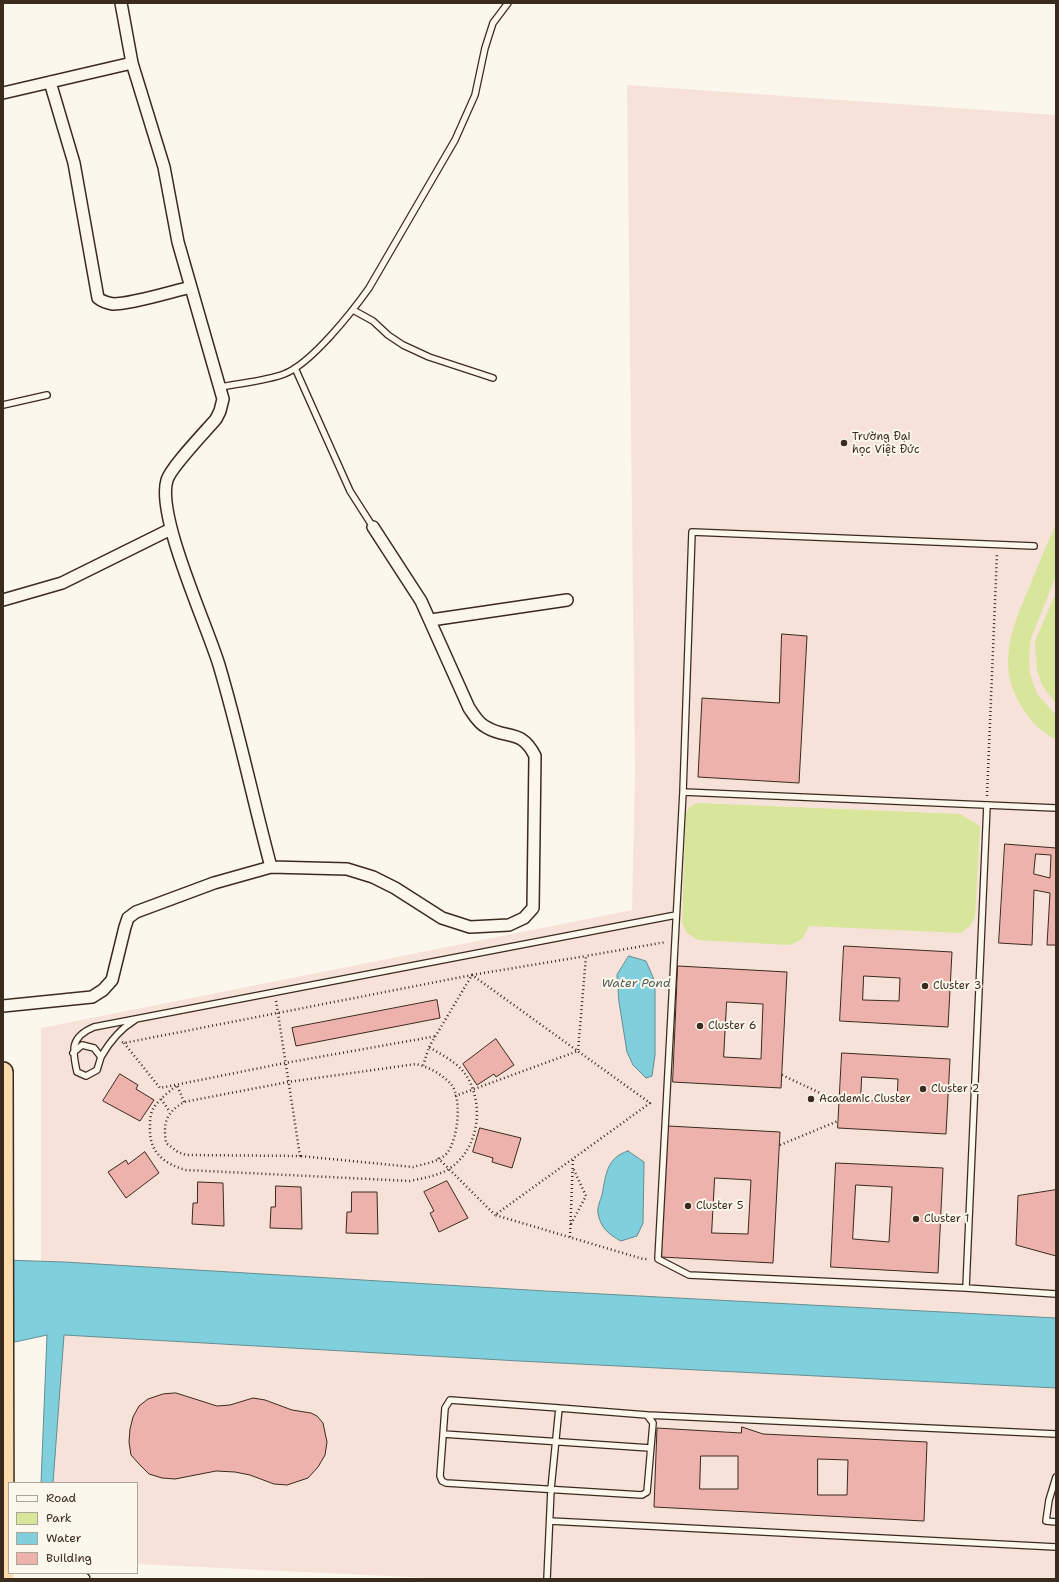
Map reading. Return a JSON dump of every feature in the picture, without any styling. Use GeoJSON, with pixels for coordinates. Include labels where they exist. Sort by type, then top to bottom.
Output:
{"type":"FeatureCollection","features":[{"type":"Feature","properties":{"kind":"highway"},"geometry":{"type":"LineString","coordinates":[[3,1072],[4,1576]]}},
{"type":"Feature","properties":{"kind":"street"},"geometry":{"type":"LineString","coordinates":[[121,3],[132,63],[164,166],[178,242],[221,387],[223,399],[220,411],[168,479],[166,491],[171,529],[219,664],[271,867]]}},
{"type":"Feature","properties":{"kind":"street"},"geometry":{"type":"LineString","coordinates":[[3,93],[132,63]]}},
{"type":"Feature","properties":{"kind":"street"},"geometry":{"type":"LineString","coordinates":[[50,82],[74,163],[98,298],[103,302],[113,304],[191,287]]}},
{"type":"Feature","properties":{"kind":"street"},"geometry":{"type":"LineString","coordinates":[[3,1006],[92,997],[104,990],[112,980],[128,918],[136,912],[214,883],[271,867],[347,869],[373,877],[395,888],[442,918],[470,927],[509,925],[524,918],[533,908],[535,756],[529,745],[517,736],[486,728],[477,720],[469,708],[431,620],[421,601],[373,527]]}},
{"type":"Feature","properties":{"kind":"street"},"geometry":{"type":"LineString","coordinates":[[3,600],[62,583],[171,529]]}},
{"type":"Feature","properties":{"kind":"street"},"geometry":{"type":"LineString","coordinates":[[431,620],[568,600]]}},
{"type":"Feature","properties":{"kind":"street"},"geometry":{"type":"LineString","coordinates":[[4,1576],[84,1579]]}},
{"type":"Feature","properties":{"kind":"lane"},"geometry":{"type":"LineString","coordinates":[[221,387],[284,374],[295,368],[319,348],[353,310],[369,288],[455,140],[475,95],[485,48],[493,23],[508,3]]}},
{"type":"Feature","properties":{"kind":"lane"},"geometry":{"type":"LineString","coordinates":[[353,310],[373,321],[403,345],[429,357],[493,378]]}},
{"type":"Feature","properties":{"kind":"lane"},"geometry":{"type":"LineString","coordinates":[[295,368],[350,491],[373,527]]}},
{"type":"Feature","properties":{"kind":"lane"},"geometry":{"type":"LineString","coordinates":[[3,405],[47,395]]}},
{"type":"Feature","properties":{"kind":"lane"},"geometry":{"type":"LineString","coordinates":[[1034,546],[692,532],[683,792],[658,1259],[689,1275],[966,1288],[1056,1294]]}},
{"type":"Feature","properties":{"kind":"lane"},"geometry":{"type":"LineString","coordinates":[[683,792],[1056,808]]}},
{"type":"Feature","properties":{"kind":"lane"},"geometry":{"type":"LineString","coordinates":[[966,1288],[987,805]]}},
{"type":"Feature","properties":{"kind":"lane"},"geometry":{"type":"LineString","coordinates":[[139,1018],[123,1027],[108,1044],[101,1057],[97,1070],[86,1076],[77,1072],[73,1053],[76,1041],[84,1031],[94,1027],[139,1018],[274,992],[676,915]]}},
{"type":"Feature","properties":{"kind":"lane"},"geometry":{"type":"LineString","coordinates":[[73,1053],[82,1045],[94,1048],[101,1057]]}},
{"type":"Feature","properties":{"kind":"lane"},"geometry":{"type":"LineString","coordinates":[[647,1415],[653,1423],[647,1492],[645,1494],[446,1483],[442,1481],[440,1476],[445,1408],[450,1400],[647,1415],[1056,1434]]}},
{"type":"Feature","properties":{"kind":"lane"},"geometry":{"type":"LineString","coordinates":[[547,1579],[551,1489],[559,1408]]}},
{"type":"Feature","properties":{"kind":"lane"},"geometry":{"type":"LineString","coordinates":[[443,1434],[556,1440],[650,1448]]}},
{"type":"Feature","properties":{"kind":"lane"},"geometry":{"type":"LineString","coordinates":[[1056,1478],[1049,1500],[1046,1521],[1056,1522]]}},
{"type":"Feature","properties":{"kind":"lane"},"geometry":{"type":"LineString","coordinates":[[550,1521],[1056,1546]]}},
{"type":"Feature","properties":{"kind":"path"},"geometry":{"type":"LineString","coordinates":[[987,805],[998,545]]}},
{"type":"Feature","properties":{"kind":"path"},"geometry":{"type":"LineString","coordinates":[[124,1043],[472,975],[674,940]]}},
{"type":"Feature","properties":{"kind":"path"},"geometry":{"type":"LineString","coordinates":[[578,1051],[586,956]]}},
{"type":"Feature","properties":{"kind":"path"},"geometry":{"type":"LineString","coordinates":[[423,1066],[429,1048],[472,975]]}},
{"type":"Feature","properties":{"kind":"path"},"geometry":{"type":"LineString","coordinates":[[472,975],[650,1103],[495,1215]]}},
{"type":"Feature","properties":{"kind":"path"},"geometry":{"type":"LineString","coordinates":[[274,992],[300,1156]]}},
{"type":"Feature","properties":{"kind":"path"},"geometry":{"type":"LineString","coordinates":[[115,1036],[124,1043],[160,1088],[285,1063],[437,1036]]}},
{"type":"Feature","properties":{"kind":"path"},"geometry":{"type":"LineString","coordinates":[[177,1085],[161,1099],[152,1110],[150,1124],[150,1137],[154,1150],[161,1159],[173,1167],[186,1170],[410,1181],[431,1177],[449,1169],[464,1155],[478,1121],[477,1103],[466,1075],[457,1065],[429,1048]]}},
{"type":"Feature","properties":{"kind":"path"},"geometry":{"type":"LineString","coordinates":[[455,1096],[578,1051]]}},
{"type":"Feature","properties":{"kind":"path"},"geometry":{"type":"LineString","coordinates":[[416,1064],[429,1068],[452,1084],[457,1102],[457,1130],[446,1154],[430,1163],[413,1167],[300,1156],[186,1155],[178,1152],[166,1142],[166,1119],[172,1109],[184,1102],[288,1082],[416,1064]]}},
{"type":"Feature","properties":{"kind":"path"},"geometry":{"type":"LineString","coordinates":[[782,1075],[839,1102]]}},
{"type":"Feature","properties":{"kind":"path"},"geometry":{"type":"LineString","coordinates":[[177,1085],[184,1102]]}},
{"type":"Feature","properties":{"kind":"path"},"geometry":{"type":"LineString","coordinates":[[161,1099],[170,1112]]}},
{"type":"Feature","properties":{"kind":"path"},"geometry":{"type":"LineString","coordinates":[[780,1145],[838,1121]]}},
{"type":"Feature","properties":{"kind":"path"},"geometry":{"type":"LineString","coordinates":[[438,1158],[495,1215],[643,1259],[658,1259]]}},
{"type":"Feature","properties":{"kind":"path"},"geometry":{"type":"LineString","coordinates":[[570,1237],[573,1158]]}},
{"type":"Feature","properties":{"kind":"path"},"geometry":{"type":"LineString","coordinates":[[570,1226],[586,1196],[573,1167]]}},
{"type":"Feature","properties":{"kind":"shaded area","name":"Trường Đại học Việt Đức"},"geometry":{"type":"Polygon","coordinates":[[[627,85],[1056,115],[1056,1318],[545,1291],[41,1261],[41,1028],[632,910],[635,770],[627,85]]]}},
{"type":"Feature","properties":{"kind":"shaded area"},"geometry":{"type":"Polygon","coordinates":[[[63,1335],[519,1361],[1056,1388],[1056,1579],[450,1579],[138,1564],[138,1482],[53,1482],[63,1335]]]}},
{"type":"Feature","properties":{"kind":"green space"},"geometry":{"type":"Polygon","coordinates":[[[1056,524],[1056,576],[1031,638],[1029,656],[1030,674],[1037,694],[1056,715],[1056,740],[1035,725],[1020,704],[1013,689],[1009,674],[1008,659],[1013,630],[1018,615],[1056,524]]]}},
{"type":"Feature","properties":{"kind":"green space"},"geometry":{"type":"Polygon","coordinates":[[[1056,592],[1056,704],[1042,685],[1037,670],[1035,641],[1056,592]]]}},
{"type":"Feature","properties":{"kind":"green space"},"geometry":{"type":"Polygon","coordinates":[[[697,803],[960,814],[980,826],[975,918],[970,926],[961,933],[809,926],[802,939],[790,945],[698,940],[687,933],[682,923],[686,813],[689,807],[697,803]]]}},
{"type":"Feature","properties":{"kind":"water","name":"Water Pond"},"geometry":{"type":"Polygon","coordinates":[[[629,956],[646,961],[655,982],[655,1055],[652,1076],[646,1078],[633,1065],[627,1052],[619,1002],[617,975],[629,956]]]}},
{"type":"Feature","properties":{"kind":"water"},"geometry":{"type":"Polygon","coordinates":[[[628,1151],[644,1162],[643,1223],[637,1236],[621,1241],[609,1233],[603,1226],[599,1218],[598,1209],[608,1168],[615,1158],[628,1151]]]}},
{"type":"Feature","properties":{"kind":"water"},"geometry":{"type":"Polygon","coordinates":[[[3,1260],[64,1262],[545,1291],[1056,1318],[1056,1388],[519,1361],[64,1335],[53,1482],[41,1482],[47,1335],[15,1342],[3,1342],[3,1260]]]}},
{"type":"Feature","properties":{"kind":"building"},"geometry":{"type":"Polygon","coordinates":[[[782,634],[807,636],[799,783],[698,777],[702,698],[779,703],[782,634]]]}},
{"type":"Feature","properties":{"kind":"building"},"geometry":{"type":"Polygon","coordinates":[[[1005,844],[1056,848],[1056,945],[1047,945],[1050,893],[1034,890],[1032,945],[999,943],[1005,844]],[[1036,854],[1034,874],[1050,878],[1051,855],[1036,854]]]}},
{"type":"Feature","properties":{"kind":"building","name":"Cluster 3"},"geometry":{"type":"Polygon","coordinates":[[[844,946],[952,952],[948,1027],[840,1021],[844,946]],[[864,976],[863,1000],[899,1001],[900,978],[864,976]]]}},
{"type":"Feature","properties":{"kind":"building","name":"Cluster 6"},"geometry":{"type":"Polygon","coordinates":[[[678,966],[787,972],[781,1088],[673,1082],[678,966]],[[727,1002],[724,1057],[761,1059],[763,1004],[727,1002]]]}},
{"type":"Feature","properties":{"kind":"building"},"geometry":{"type":"Polygon","coordinates":[[[437,1000],[440,1018],[296,1046],[292,1028],[437,1000]]]}},
{"type":"Feature","properties":{"kind":"building"},"geometry":{"type":"Polygon","coordinates":[[[496,1039],[514,1065],[496,1077],[494,1074],[477,1085],[463,1064],[496,1039]]]}},
{"type":"Feature","properties":{"kind":"building","name":"Cluster 2"},"geometry":{"type":"Polygon","coordinates":[[[842,1053],[950,1059],[946,1134],[838,1128],[842,1053]],[[862,1077],[861,1100],[897,1102],[898,1079],[862,1077]]]}},
{"type":"Feature","properties":{"kind":"building"},"geometry":{"type":"Polygon","coordinates":[[[120,1074],[138,1085],[136,1089],[154,1100],[140,1121],[103,1101],[120,1074]]]}},
{"type":"Feature","properties":{"kind":"building","name":"Cluster 5"},"geometry":{"type":"Polygon","coordinates":[[[668,1126],[780,1132],[773,1263],[661,1257],[668,1126]],[[715,1178],[712,1233],[748,1234],[751,1180],[715,1178]]]}},
{"type":"Feature","properties":{"kind":"building"},"geometry":{"type":"Polygon","coordinates":[[[480,1128],[521,1138],[512,1168],[492,1162],[493,1158],[473,1152],[480,1128]]]}},
{"type":"Feature","properties":{"kind":"building"},"geometry":{"type":"Polygon","coordinates":[[[145,1152],[159,1173],[126,1198],[108,1172],[126,1160],[128,1164],[145,1152]]]}},
{"type":"Feature","properties":{"kind":"building","name":"Cluster 1"},"geometry":{"type":"Polygon","coordinates":[[[836,1163],[943,1168],[938,1273],[831,1267],[836,1163]],[[856,1185],[853,1239],[889,1242],[892,1187],[856,1185]]]}},
{"type":"Feature","properties":{"kind":"building"},"geometry":{"type":"Polygon","coordinates":[[[447,1181],[468,1218],[439,1232],[430,1213],[434,1211],[424,1192],[447,1181]]]}},
{"type":"Feature","properties":{"kind":"building"},"geometry":{"type":"Polygon","coordinates":[[[198,1182],[223,1183],[224,1226],[192,1224],[193,1203],[197,1203],[198,1182]]]}},
{"type":"Feature","properties":{"kind":"building"},"geometry":{"type":"Polygon","coordinates":[[[276,1186],[301,1187],[302,1229],[270,1228],[271,1207],[275,1207],[276,1186]]]}},
{"type":"Feature","properties":{"kind":"building"},"geometry":{"type":"Polygon","coordinates":[[[1056,1190],[1056,1256],[1016,1245],[1018,1196],[1056,1190]]]}},
{"type":"Feature","properties":{"kind":"building"},"geometry":{"type":"Polygon","coordinates":[[[352,1192],[377,1192],[378,1234],[346,1233],[347,1212],[351,1212],[352,1192]]]}},
{"type":"Feature","properties":{"kind":"building"},"geometry":{"type":"Polygon","coordinates":[[[176,1393],[217,1406],[230,1405],[253,1398],[265,1400],[292,1410],[311,1413],[317,1416],[323,1423],[327,1442],[325,1455],[318,1467],[308,1478],[287,1485],[274,1484],[250,1475],[235,1472],[216,1471],[175,1479],[162,1478],[149,1474],[131,1455],[129,1442],[133,1417],[139,1406],[148,1399],[163,1394],[176,1393]]]}},
{"type":"Feature","properties":{"kind":"building"},"geometry":{"type":"Polygon","coordinates":[[[742,1427],[763,1434],[927,1442],[924,1521],[654,1507],[657,1428],[741,1433],[742,1427]],[[701,1456],[700,1489],[738,1489],[738,1456],[701,1456]],[[818,1459],[818,1495],[847,1495],[848,1460],[818,1459]]]}},
{"type":"Feature","properties":{"kind":"place","name":"Trường Đại học Việt Đức"},"geometry":{"type":"Point","coordinates":[844,443]}},
{"type":"Feature","properties":{"kind":"place","name":"Cluster 3"},"geometry":{"type":"Point","coordinates":[925,986]}},
{"type":"Feature","properties":{"kind":"place","name":"Cluster 6"},"geometry":{"type":"Point","coordinates":[700,1026]}},
{"type":"Feature","properties":{"kind":"place","name":"Cluster 2"},"geometry":{"type":"Point","coordinates":[923,1089]}},
{"type":"Feature","properties":{"kind":"place","name":"Academic Cluster"},"geometry":{"type":"Point","coordinates":[811,1099]}},
{"type":"Feature","properties":{"kind":"place","name":"Cluster 5"},"geometry":{"type":"Point","coordinates":[688,1206]}},
{"type":"Feature","properties":{"kind":"place","name":"Cluster 1"},"geometry":{"type":"Point","coordinates":[916,1219]}}]}
